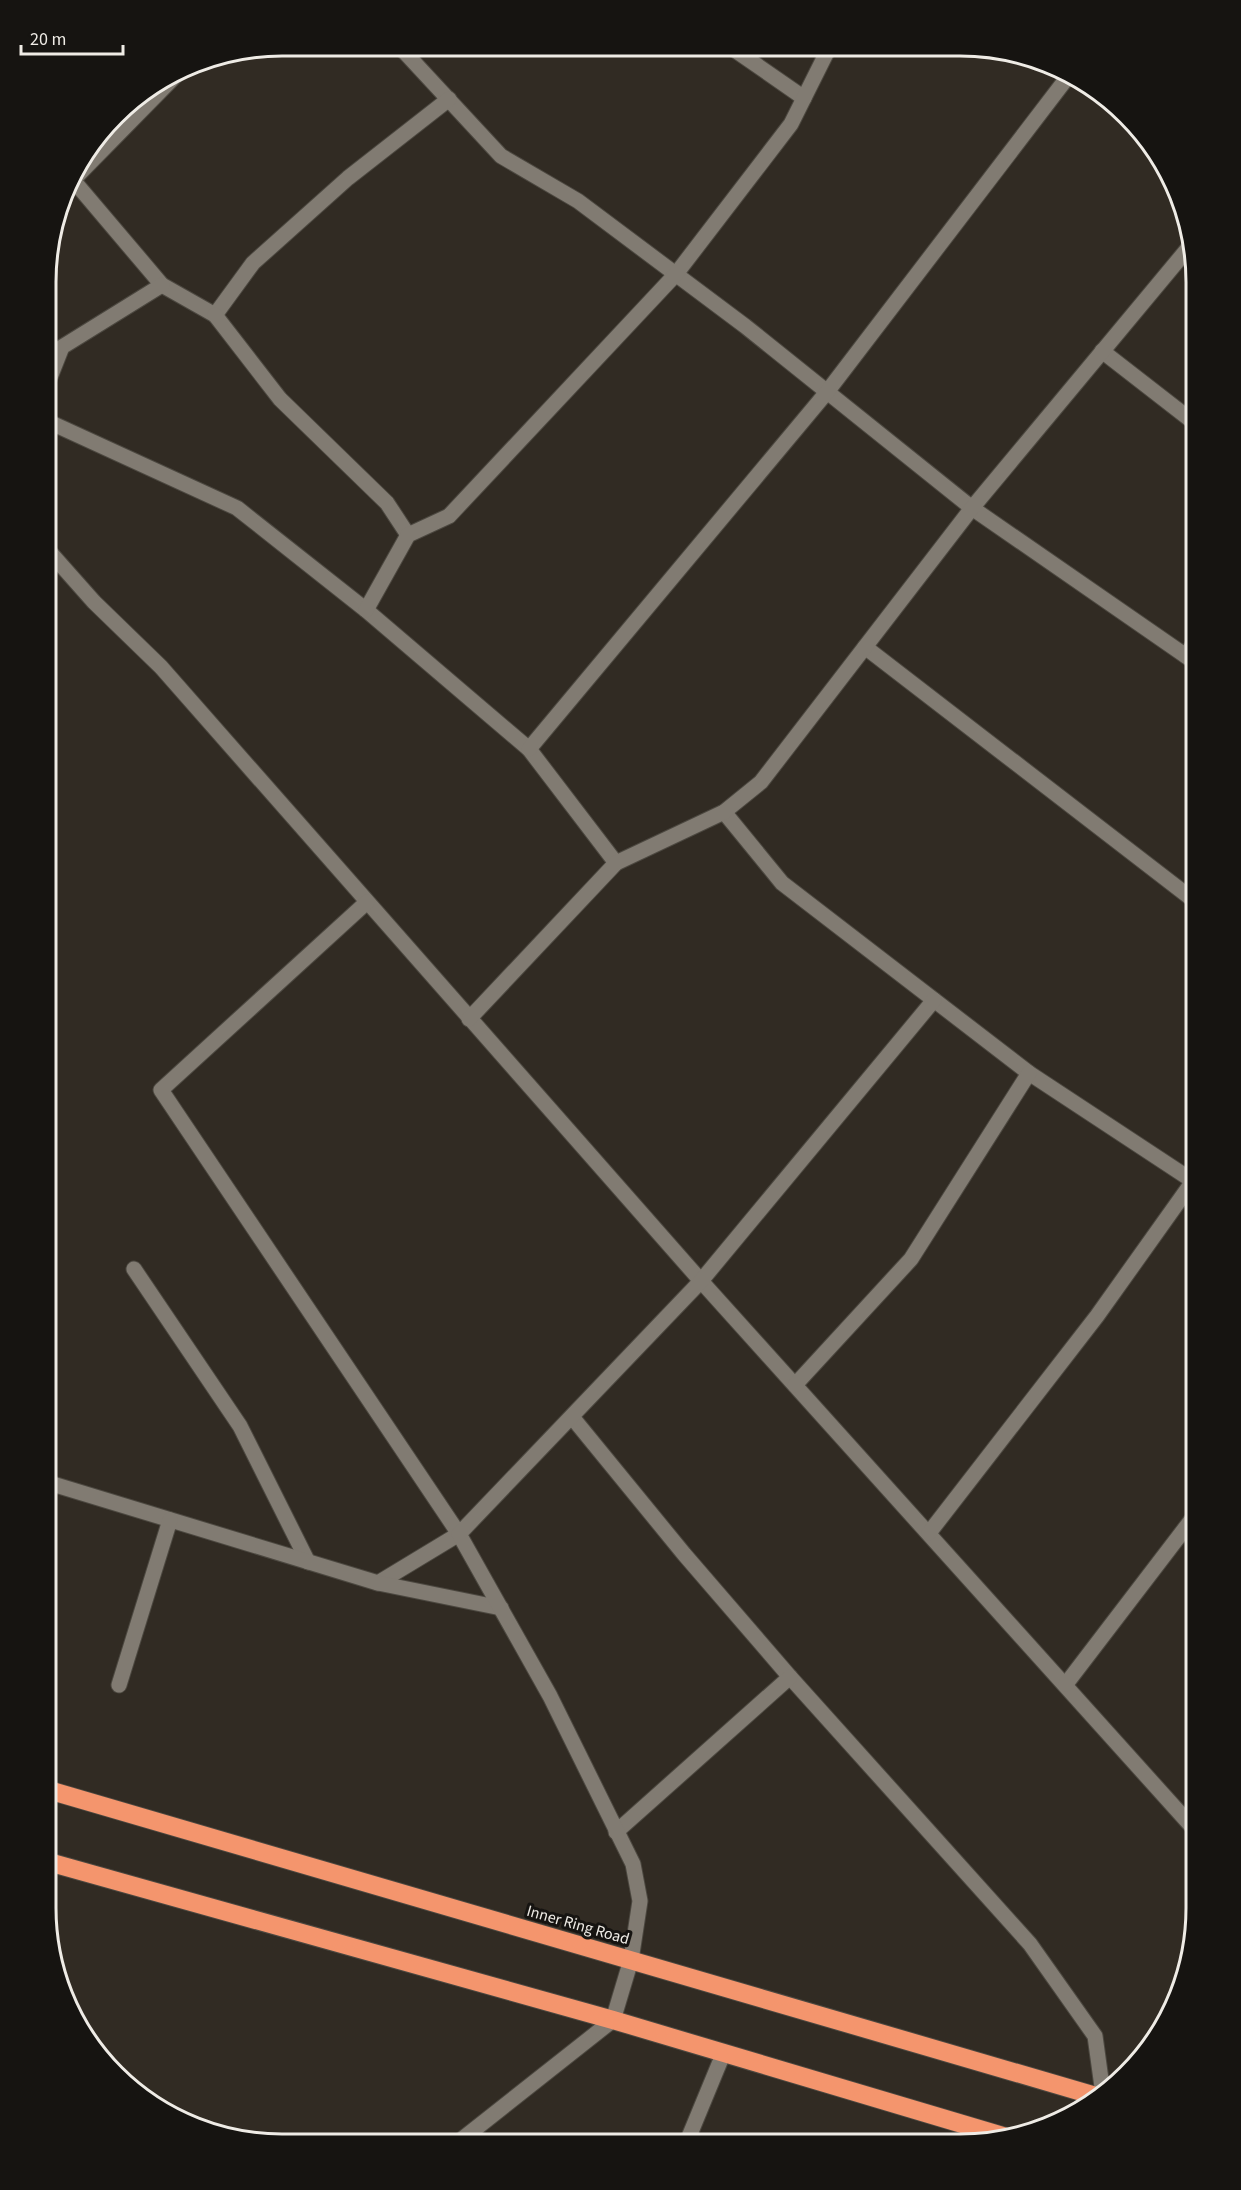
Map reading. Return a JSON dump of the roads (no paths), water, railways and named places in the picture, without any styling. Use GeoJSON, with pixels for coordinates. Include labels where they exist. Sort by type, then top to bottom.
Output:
{"type":"FeatureCollection","features":[{"type":"Feature","properties":{"kind":"highway","name":"Inner Ring Road"},"geometry":{"type":"LineString","coordinates":[[56,1792],[1088,2094]]}},
{"type":"Feature","properties":{"kind":"highway"},"geometry":{"type":"LineString","coordinates":[[56,1864],[613,2020],[991,2133]]}},
{"type":"Feature","properties":{"kind":"street"},"geometry":{"type":"LineString","coordinates":[[407,55],[501,156],[578,201],[676,274],[972,508],[1186,657]]}},
{"type":"Feature","properties":{"kind":"street"},"geometry":{"type":"LineString","coordinates":[[742,55],[804,98]]}},
{"type":"Feature","properties":{"kind":"street"},"geometry":{"type":"LineString","coordinates":[[366,610],[408,535],[449,516],[676,274],[791,124],[826,55]]}},
{"type":"Feature","properties":{"kind":"street"},"geometry":{"type":"LineString","coordinates":[[529,748],[827,392],[1064,82]]}},
{"type":"Feature","properties":{"kind":"street"},"geometry":{"type":"LineString","coordinates":[[94,157],[158,92]]}},
{"type":"Feature","properties":{"kind":"street"},"geometry":{"type":"LineString","coordinates":[[215,315],[253,263],[348,178],[449,99]]}},
{"type":"Feature","properties":{"kind":"street"},"geometry":{"type":"LineString","coordinates":[[78,185],[162,285],[215,315],[280,399],[387,503],[408,535]]}},
{"type":"Feature","properties":{"kind":"street"},"geometry":{"type":"LineString","coordinates":[[469,1019],[616,863],[724,812],[761,782],[972,508],[1184,253]]}},
{"type":"Feature","properties":{"kind":"street"},"geometry":{"type":"LineString","coordinates":[[56,362],[62,347],[162,285]]}},
{"type":"Feature","properties":{"kind":"street"},"geometry":{"type":"LineString","coordinates":[[1102,351],[1186,416]]}},
{"type":"Feature","properties":{"kind":"street"},"geometry":{"type":"LineString","coordinates":[[56,425],[237,508],[366,610],[529,748],[616,863]]}},
{"type":"Feature","properties":{"kind":"street"},"geometry":{"type":"LineString","coordinates":[[56,559],[94,602],[161,667],[701,1281],[1186,1819]]}},
{"type":"Feature","properties":{"kind":"street"},"geometry":{"type":"LineString","coordinates":[[865,647],[1186,894]]}},
{"type":"Feature","properties":{"kind":"street"},"geometry":{"type":"LineString","coordinates":[[724,812],[782,883],[1029,1073],[1186,1175]]}},
{"type":"Feature","properties":{"kind":"street"},"geometry":{"type":"LineString","coordinates":[[367,902],[161,1090],[459,1534],[550,1696],[633,1864],[640,1901],[631,1960],[613,2020],[469,2134]]}},
{"type":"Feature","properties":{"kind":"street"},"geometry":{"type":"LineString","coordinates":[[378,1583],[459,1534],[572,1417],[701,1281],[934,1000]]}},
{"type":"Feature","properties":{"kind":"street"},"geometry":{"type":"LineString","coordinates":[[795,1385],[911,1259],[1029,1073]]}},
{"type":"Feature","properties":{"kind":"street"},"geometry":{"type":"LineString","coordinates":[[929,1533],[1097,1316],[1186,1193]]}},
{"type":"Feature","properties":{"kind":"street"},"geometry":{"type":"LineString","coordinates":[[134,1269],[240,1426],[308,1562]]}},
{"type":"Feature","properties":{"kind":"street"},"geometry":{"type":"LineString","coordinates":[[572,1417],[684,1554],[790,1677],[1030,1944],[1095,2036],[1102,2084]]}},
{"type":"Feature","properties":{"kind":"street"},"geometry":{"type":"LineString","coordinates":[[56,1485],[378,1583],[501,1608]]}},
{"type":"Feature","properties":{"kind":"street"},"geometry":{"type":"LineString","coordinates":[[118,1685],[170,1520]]}},
{"type":"Feature","properties":{"kind":"street"},"geometry":{"type":"LineString","coordinates":[[1066,1684],[1186,1527]]}},
{"type":"Feature","properties":{"kind":"street"},"geometry":{"type":"LineString","coordinates":[[616,1832],[790,1677]]}},
{"type":"Feature","properties":{"kind":"street"},"geometry":{"type":"LineString","coordinates":[[690,2134],[724,2052]]}}]}
